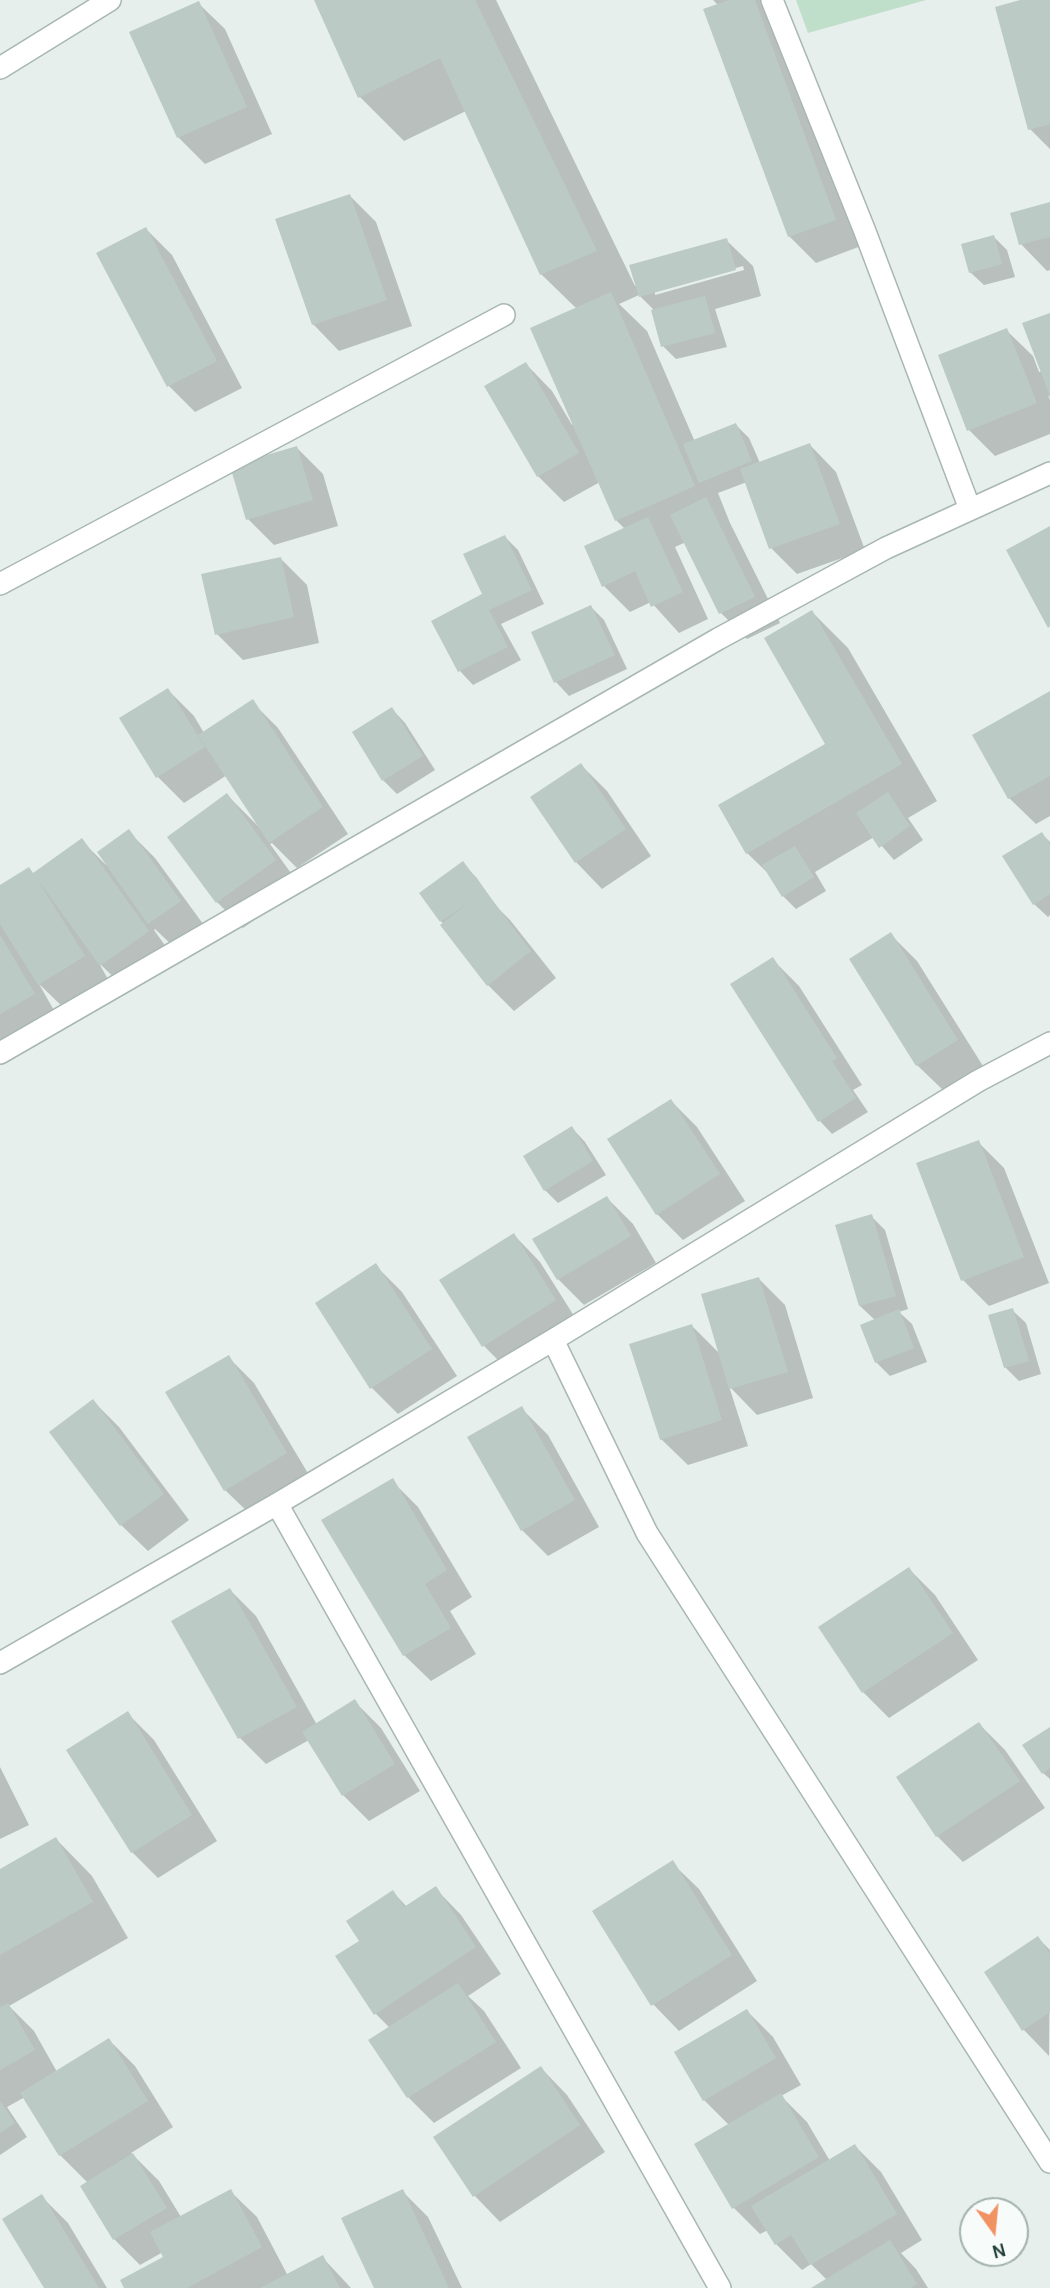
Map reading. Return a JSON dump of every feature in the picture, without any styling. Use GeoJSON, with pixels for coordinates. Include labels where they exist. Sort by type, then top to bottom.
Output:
{"type":"FeatureCollection","features":[{"type":"Feature","properties":{"kind":"street"},"geometry":{"type":"LineString","coordinates":[[0,68],[110,0]]}},
{"type":"Feature","properties":{"kind":"street"},"geometry":{"type":"LineString","coordinates":[[772,0],[864,229],[971,509]]}},
{"type":"Feature","properties":{"kind":"street"},"geometry":{"type":"LineString","coordinates":[[0,584],[504,316]]}},
{"type":"Feature","properties":{"kind":"street"},"geometry":{"type":"LineString","coordinates":[[0,1053],[718,639],[886,548],[1050,473]]}},
{"type":"Feature","properties":{"kind":"street"},"geometry":{"type":"LineString","coordinates":[[0,1663],[277,1504],[553,1340],[978,1080],[1050,1043]]}},
{"type":"Feature","properties":{"kind":"street"},"geometry":{"type":"LineString","coordinates":[[553,1340],[647,1533],[1050,2162]]}},
{"type":"Feature","properties":{"kind":"street"},"geometry":{"type":"LineString","coordinates":[[277,1504],[720,2288]]}},
{"type":"Feature","properties":{"kind":"green space"},"geometry":{"type":"Polygon","coordinates":[[[796,0],[926,0],[808,33],[796,0]]]}},
{"type":"Feature","properties":{"kind":"building"},"geometry":{"type":"Polygon","coordinates":[[[314,0],[475,0],[597,251],[540,275],[440,58],[358,98],[314,0]]]}},
{"type":"Feature","properties":{"kind":"building"},"geometry":{"type":"Polygon","coordinates":[[[729,0],[755,0],[836,220],[788,237],[703,9],[729,0]]]}},
{"type":"Feature","properties":{"kind":"building"},"geometry":{"type":"Polygon","coordinates":[[[1020,0],[1050,0],[1050,124],[1028,130],[995,7],[1020,0]]]}},
{"type":"Feature","properties":{"kind":"building"},"geometry":{"type":"Polygon","coordinates":[[[199,1],[247,107],[177,138],[129,32],[199,1]]]}},
{"type":"Feature","properties":{"kind":"building"},"geometry":{"type":"Polygon","coordinates":[[[350,194],[387,300],[312,325],[275,219],[350,194]]]}},
{"type":"Feature","properties":{"kind":"building"},"geometry":{"type":"Polygon","coordinates":[[[1050,202],[1050,237],[1019,245],[1010,213],[1050,202]]]}},
{"type":"Feature","properties":{"kind":"building"},"geometry":{"type":"Polygon","coordinates":[[[146,227],[217,361],[167,387],[96,253],[146,227]]]}},
{"type":"Feature","properties":{"kind":"building"},"geometry":{"type":"Polygon","coordinates":[[[994,235],[1002,264],[969,273],[961,244],[994,235]]]}},
{"type":"Feature","properties":{"kind":"building"},"geometry":{"type":"Polygon","coordinates":[[[727,238],[736,270],[639,297],[629,265],[727,238]]]}},
{"type":"Feature","properties":{"kind":"building"},"geometry":{"type":"Polygon","coordinates":[[[611,292],[695,486],[615,521],[530,328],[611,292]]]}},
{"type":"Feature","properties":{"kind":"building"},"geometry":{"type":"Polygon","coordinates":[[[705,296],[715,333],[661,347],[651,310],[705,296]]]}},
{"type":"Feature","properties":{"kind":"building"},"geometry":{"type":"Polygon","coordinates":[[[1050,313],[1050,396],[1022,323],[1050,313]]]}},
{"type":"Feature","properties":{"kind":"building"},"geometry":{"type":"Polygon","coordinates":[[[1007,328],[1037,403],[967,431],[938,355],[1007,328]]]}},
{"type":"Feature","properties":{"kind":"building"},"geometry":{"type":"Polygon","coordinates":[[[526,362],[579,453],[537,477],[484,386],[526,362]]]}},
{"type":"Feature","properties":{"kind":"building"},"geometry":{"type":"Polygon","coordinates":[[[736,423],[752,461],[699,483],[683,444],[736,423]]]}},
{"type":"Feature","properties":{"kind":"building"},"geometry":{"type":"Polygon","coordinates":[[[810,443],[840,524],[769,549],[740,469],[810,443]]]}},
{"type":"Feature","properties":{"kind":"building"},"geometry":{"type":"Polygon","coordinates":[[[297,446],[313,500],[246,520],[230,466],[297,446]]]}},
{"type":"Feature","properties":{"kind":"building"},"geometry":{"type":"Polygon","coordinates":[[[706,497],[755,597],[719,614],[670,515],[706,497]]]}},
{"type":"Feature","properties":{"kind":"building"},"geometry":{"type":"Polygon","coordinates":[[[648,517],[683,592],[651,607],[635,571],[602,587],[584,546],[648,517]]]}},
{"type":"Feature","properties":{"kind":"building"},"geometry":{"type":"Polygon","coordinates":[[[1050,526],[1050,626],[1048,628],[1006,550],[1050,526]]]}},
{"type":"Feature","properties":{"kind":"building"},"geometry":{"type":"Polygon","coordinates":[[[505,535],[532,590],[489,610],[508,647],[458,672],[431,621],[482,594],[463,554],[505,535]]]}},
{"type":"Feature","properties":{"kind":"building"},"geometry":{"type":"Polygon","coordinates":[[[281,557],[294,617],[215,635],[201,574],[281,557]]]}},
{"type":"Feature","properties":{"kind":"building"},"geometry":{"type":"Polygon","coordinates":[[[591,605],[615,655],[554,683],[531,632],[591,605]]]}},
{"type":"Feature","properties":{"kind":"building"},"geometry":{"type":"Polygon","coordinates":[[[812,610],[902,764],[746,854],[718,805],[825,744],[764,638],[812,610]]]}},
{"type":"Feature","properties":{"kind":"building"},"geometry":{"type":"Polygon","coordinates":[[[168,688],[205,747],[156,778],[119,718],[168,688]]]}},
{"type":"Feature","properties":{"kind":"building"},"geometry":{"type":"Polygon","coordinates":[[[1050,691],[1050,776],[1008,799],[972,735],[1050,691]]]}},
{"type":"Feature","properties":{"kind":"building"},"geometry":{"type":"Polygon","coordinates":[[[253,699],[323,807],[269,843],[198,735],[253,699]]]}},
{"type":"Feature","properties":{"kind":"building"},"geometry":{"type":"Polygon","coordinates":[[[392,707],[423,756],[382,781],[352,732],[392,707]]]}},
{"type":"Feature","properties":{"kind":"building"},"geometry":{"type":"Polygon","coordinates":[[[581,763],[626,829],[575,863],[530,797],[581,763]]]}},
{"type":"Feature","properties":{"kind":"building"},"geometry":{"type":"Polygon","coordinates":[[[888,792],[910,826],[879,848],[856,813],[888,792]]]}},
{"type":"Feature","properties":{"kind":"building"},"geometry":{"type":"Polygon","coordinates":[[[227,793],[276,860],[216,903],[167,837],[227,793]]]}},
{"type":"Feature","properties":{"kind":"building"},"geometry":{"type":"Polygon","coordinates":[[[129,829],[181,901],[148,924],[97,852],[129,829]]]}},
{"type":"Feature","properties":{"kind":"building"},"geometry":{"type":"Polygon","coordinates":[[[1042,832],[1050,845],[1050,894],[1033,905],[1002,856],[1042,832]]]}},
{"type":"Feature","properties":{"kind":"building"},"geometry":{"type":"Polygon","coordinates":[[[82,838],[149,931],[100,966],[36,877],[85,956],[38,985],[0,924],[0,885],[29,867],[33,873],[82,838]]]}},
{"type":"Feature","properties":{"kind":"building"},"geometry":{"type":"Polygon","coordinates":[[[795,846],[814,877],[782,897],[762,865],[795,846]]]}},
{"type":"Feature","properties":{"kind":"building"},"geometry":{"type":"Polygon","coordinates":[[[463,861],[531,951],[487,986],[440,925],[470,902],[440,922],[419,893],[463,861]]]}},
{"type":"Feature","properties":{"kind":"building"},"geometry":{"type":"Polygon","coordinates":[[[891,932],[958,1040],[916,1066],[849,959],[891,932]]]}},
{"type":"Feature","properties":{"kind":"building"},"geometry":{"type":"Polygon","coordinates":[[[0,935],[35,994],[0,1014],[0,935]]]}},
{"type":"Feature","properties":{"kind":"building"},"geometry":{"type":"Polygon","coordinates":[[[773,957],[837,1058],[832,1061],[856,1098],[818,1122],[730,984],[773,957]]]}},
{"type":"Feature","properties":{"kind":"building"},"geometry":{"type":"Polygon","coordinates":[[[671,1099],[720,1174],[656,1215],[607,1139],[671,1099]]]}},
{"type":"Feature","properties":{"kind":"building"},"geometry":{"type":"Polygon","coordinates":[[[572,1126],[593,1161],[544,1191],[523,1156],[572,1126]]]}},
{"type":"Feature","properties":{"kind":"building"},"geometry":{"type":"Polygon","coordinates":[[[979,1140],[1024,1257],[961,1281],[916,1163],[979,1140]]]}},
{"type":"Feature","properties":{"kind":"building"},"geometry":{"type":"Polygon","coordinates":[[[607,1196],[631,1236],[557,1280],[532,1239],[607,1196]]]}},
{"type":"Feature","properties":{"kind":"building"},"geometry":{"type":"Polygon","coordinates":[[[872,1214],[896,1296],[859,1306],[835,1225],[872,1214]]]}},
{"type":"Feature","properties":{"kind":"building"},"geometry":{"type":"Polygon","coordinates":[[[514,1233],[556,1300],[482,1347],[439,1280],[514,1233]]]}},
{"type":"Feature","properties":{"kind":"building"},"geometry":{"type":"Polygon","coordinates":[[[376,1263],[432,1349],[370,1389],[315,1303],[376,1263]]]}},
{"type":"Feature","properties":{"kind":"building"},"geometry":{"type":"Polygon","coordinates":[[[759,1277],[788,1372],[729,1389],[701,1294],[759,1277]]]}},
{"type":"Feature","properties":{"kind":"building"},"geometry":{"type":"Polygon","coordinates":[[[1013,1308],[1029,1361],[1004,1368],[988,1315],[1013,1308]]]}},
{"type":"Feature","properties":{"kind":"building"},"geometry":{"type":"Polygon","coordinates":[[[899,1309],[914,1348],[875,1363],[860,1325],[899,1309]]]}},
{"type":"Feature","properties":{"kind":"building"},"geometry":{"type":"Polygon","coordinates":[[[692,1324],[722,1420],[660,1440],[629,1344],[692,1324]]]}},
{"type":"Feature","properties":{"kind":"building"},"geometry":{"type":"Polygon","coordinates":[[[229,1355],[287,1453],[224,1491],[165,1392],[229,1355]]]}},
{"type":"Feature","properties":{"kind":"building"},"geometry":{"type":"Polygon","coordinates":[[[93,1399],[164,1494],[120,1526],[49,1432],[93,1399]]]}},
{"type":"Feature","properties":{"kind":"building"},"geometry":{"type":"Polygon","coordinates":[[[522,1406],[575,1500],[521,1531],[467,1437],[522,1406]]]}},
{"type":"Feature","properties":{"kind":"building"},"geometry":{"type":"Polygon","coordinates":[[[393,1478],[447,1570],[425,1584],[451,1628],[403,1656],[321,1520],[393,1478]]]}},
{"type":"Feature","properties":{"kind":"building"},"geometry":{"type":"Polygon","coordinates":[[[909,1567],[953,1633],[862,1693],[818,1627],[909,1567]]]}},
{"type":"Feature","properties":{"kind":"building"},"geometry":{"type":"Polygon","coordinates":[[[230,1588],[297,1707],[238,1739],[171,1621],[230,1588]]]}},
{"type":"Feature","properties":{"kind":"building"},"geometry":{"type":"Polygon","coordinates":[[[355,1699],[395,1764],[342,1796],[302,1732],[355,1699]]]}},
{"type":"Feature","properties":{"kind":"building"},"geometry":{"type":"Polygon","coordinates":[[[128,1711],[192,1815],[131,1853],[66,1750],[128,1711]]]}},
{"type":"Feature","properties":{"kind":"building"},"geometry":{"type":"Polygon","coordinates":[[[979,1722],[1020,1781],[936,1837],[896,1777],[979,1722]]]}},
{"type":"Feature","properties":{"kind":"building"},"geometry":{"type":"Polygon","coordinates":[[[1050,1727],[1050,1768],[1042,1774],[1022,1745],[1050,1727]]]}},
{"type":"Feature","properties":{"kind":"building"},"geometry":{"type":"Polygon","coordinates":[[[56,1837],[93,1902],[0,1955],[0,1869],[56,1837]]]}},
{"type":"Feature","properties":{"kind":"building"},"geometry":{"type":"Polygon","coordinates":[[[673,1860],[732,1955],[651,2006],[592,1911],[673,1860]]]}},
{"type":"Feature","properties":{"kind":"building"},"geometry":{"type":"Polygon","coordinates":[[[436,1886],[476,1947],[374,2015],[335,1956],[359,1941],[346,1921],[393,1890],[404,1907],[436,1886]]]}},
{"type":"Feature","properties":{"kind":"building"},"geometry":{"type":"Polygon","coordinates":[[[1038,1936],[1050,1954],[1050,2012],[1022,2031],[984,1972],[1038,1936]]]}},
{"type":"Feature","properties":{"kind":"building"},"geometry":{"type":"Polygon","coordinates":[[[458,1983],[496,2042],[407,2098],[368,2040],[458,1983]]]}},
{"type":"Feature","properties":{"kind":"building"},"geometry":{"type":"Polygon","coordinates":[[[8,2003],[35,2050],[0,2070],[0,2007],[8,2003]]]}},
{"type":"Feature","properties":{"kind":"building"},"geometry":{"type":"Polygon","coordinates":[[[747,2009],[776,2058],[703,2101],[674,2052],[747,2009]]]}},
{"type":"Feature","properties":{"kind":"building"},"geometry":{"type":"Polygon","coordinates":[[[109,2038],[148,2101],[59,2156],[20,2093],[109,2038]]]}},
{"type":"Feature","properties":{"kind":"building"},"geometry":{"type":"Polygon","coordinates":[[[541,2066],[580,2125],[473,2197],[433,2137],[541,2066]]]}},
{"type":"Feature","properties":{"kind":"building"},"geometry":{"type":"Polygon","coordinates":[[[781,2093],[819,2157],[732,2209],[694,2144],[781,2093]]]}},
{"type":"Feature","properties":{"kind":"building"},"geometry":{"type":"Polygon","coordinates":[[[0,2101],[15,2123],[0,2133],[0,2101]]]}},
{"type":"Feature","properties":{"kind":"building"},"geometry":{"type":"Polygon","coordinates":[[[855,2144],[897,2214],[810,2265],[791,2235],[775,2245],[751,2206],[855,2144]]]}},
{"type":"Feature","properties":{"kind":"building"},"geometry":{"type":"Polygon","coordinates":[[[133,2153],[167,2208],[113,2240],[80,2186],[133,2153]]]}},
{"type":"Feature","properties":{"kind":"building"},"geometry":{"type":"Polygon","coordinates":[[[231,2189],[262,2247],[187,2288],[124,2288],[120,2280],[163,2257],[150,2232],[231,2189]]]}},
{"type":"Feature","properties":{"kind":"building"},"geometry":{"type":"Polygon","coordinates":[[[403,2189],[449,2288],[374,2288],[341,2218],[403,2189]]]}},
{"type":"Feature","properties":{"kind":"building"},"geometry":{"type":"Polygon","coordinates":[[[42,2194],[99,2288],[44,2288],[2,2219],[42,2194]]]}},
{"type":"Feature","properties":{"kind":"building"},"geometry":{"type":"Polygon","coordinates":[[[890,2240],[917,2284],[910,2288],[811,2288],[890,2240]]]}},
{"type":"Feature","properties":{"kind":"building"},"geometry":{"type":"Polygon","coordinates":[[[323,2255],[340,2288],[260,2288],[323,2255]]]}}]}
